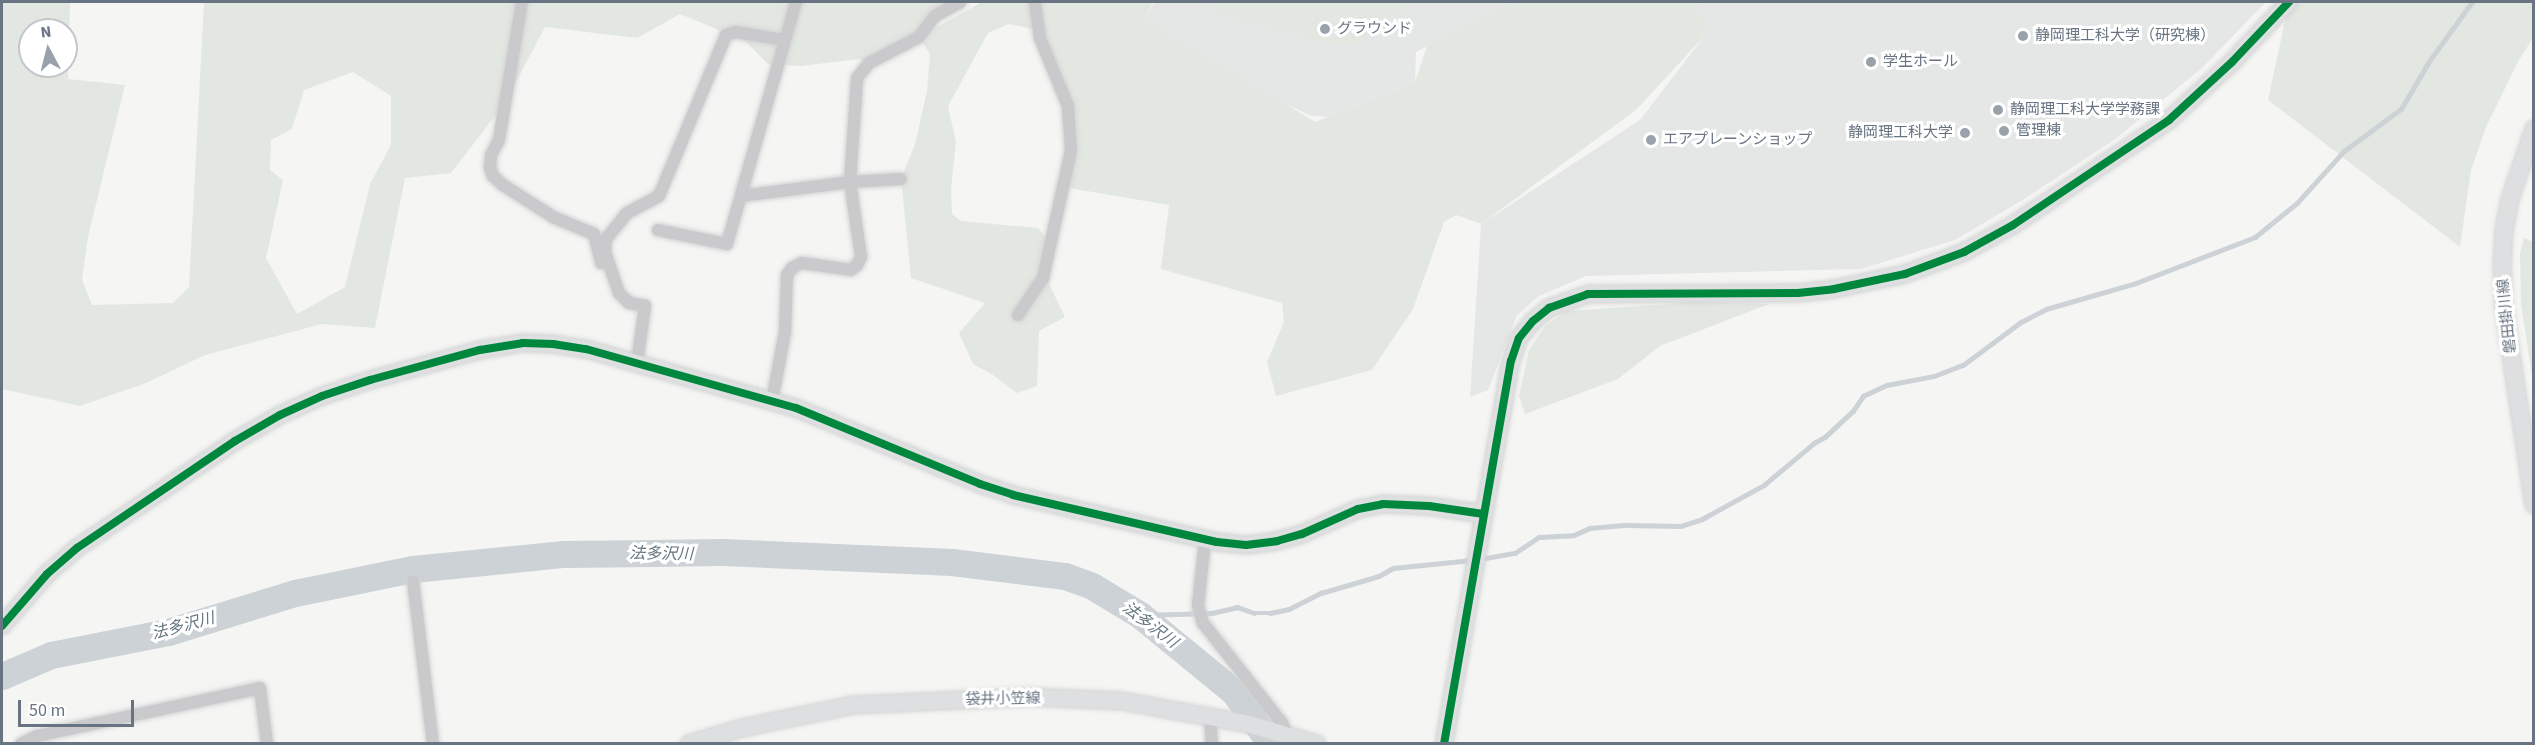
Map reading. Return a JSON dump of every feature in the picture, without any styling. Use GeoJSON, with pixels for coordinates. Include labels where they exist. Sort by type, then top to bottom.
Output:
{"type":"FeatureCollection","features":[{"type":"Feature","properties":{"kind":"street"},"geometry":{"type":"LineString","coordinates":[[522,2],[499,140],[490,155],[490,168],[493,176],[503,185],[553,218],[594,234],[603,271],[611,270]]}},
{"type":"Feature","properties":{"kind":"street"},"geometry":{"type":"LineString","coordinates":[[658,230],[727,244],[796,2]]}},
{"type":"Feature","properties":{"kind":"street"},"geometry":{"type":"LineString","coordinates":[[772,401],[785,332],[787,275],[792,268],[802,263],[851,270],[858,265],[861,257],[850,182],[857,78],[869,63],[919,37],[935,16],[960,2]]}},
{"type":"Feature","properties":{"kind":"street"},"geometry":{"type":"LineString","coordinates":[[1018,315],[1043,278],[1071,151],[1068,106],[1040,38],[1035,2]]}},
{"type":"Feature","properties":{"kind":"street"},"geometry":{"type":"LineString","coordinates":[[1444,744],[1510,361],[1520,338],[1533,321],[1549,308],[1588,294],[1798,292],[1834,289],[1905,274],[1964,252],[2013,225],[2169,120],[2232,62],[2289,2]]}},
{"type":"Feature","properties":{"kind":"street"},"geometry":{"type":"LineString","coordinates":[[637,363],[645,306],[629,303],[619,293],[605,252],[606,239],[627,213],[659,196],[726,35],[736,32],[784,40]]}},
{"type":"Feature","properties":{"kind":"street","name":"磐田掛川線"},"geometry":{"type":"LineString","coordinates":[[2534,129],[2510,199],[2504,230],[2502,265],[2504,309],[2534,505]]}},
{"type":"Feature","properties":{"kind":"street"},"geometry":{"type":"LineString","coordinates":[[741,196],[850,182],[901,179]]}},
{"type":"Feature","properties":{"kind":"street"},"geometry":{"type":"LineString","coordinates":[[2,626],[47,574],[77,548],[235,441],[280,415],[322,396],[480,350],[523,343],[553,344],[586,349],[772,401],[818,416],[980,484],[1013,495],[1205,540],[1246,545],[1276,541],[1302,534],[1358,510],[1383,504],[1429,506],[1483,514]]}},
{"type":"Feature","properties":{"kind":"street"},"geometry":{"type":"LineString","coordinates":[[1205,540],[1198,606],[1203,623],[1282,723],[1288,738]]}},
{"type":"Feature","properties":{"kind":"street"},"geometry":{"type":"LineString","coordinates":[[413,581],[433,744]]}},
{"type":"Feature","properties":{"kind":"street"},"geometry":{"type":"LineString","coordinates":[[21,744],[48,734],[260,688],[267,744]]}},
{"type":"Feature","properties":{"kind":"street","name":"袋井小笠線"},"geometry":{"type":"LineString","coordinates":[[689,744],[742,728],[853,705],[1029,697],[1122,701],[1248,724],[1288,738],[1317,744]]}},
{"type":"Feature","properties":{"kind":"street"},"geometry":{"type":"LineString","coordinates":[[1210,717],[1212,744]]}},
{"type":"Feature","properties":{"kind":"shaded area"},"geometry":{"type":"Polygon","coordinates":[[[2,2],[70,2],[70,18],[18,18],[18,78],[68,78],[125,85],[88,237],[82,280],[92,305],[173,303],[189,287],[204,2],[962,2],[869,63],[859,59],[801,66],[768,64],[745,41],[680,14],[637,38],[545,27],[505,103],[451,173],[405,178],[375,328],[322,324],[205,355],[146,383],[80,406],[2,389],[2,2]],[[353,72],[304,90],[292,129],[271,140],[270,170],[283,180],[266,258],[297,314],[345,287],[370,184],[391,145],[391,96],[353,72]]]}},
{"type":"Feature","properties":{"kind":"shaded area"},"geometry":{"type":"Polygon","coordinates":[[[982,2],[1153,2],[1145,19],[1315,122],[1415,82],[1427,46],[1512,2],[1696,2],[1710,30],[1636,110],[1481,224],[1456,215],[1444,222],[1413,309],[1372,370],[1276,396],[1267,362],[1284,322],[1282,303],[1161,269],[1169,205],[1063,187],[1071,125],[1039,30],[1009,24],[988,33],[948,106],[956,142],[951,190],[952,214],[961,221],[1038,228],[1051,243],[1049,284],[1065,317],[1039,331],[1037,386],[1017,393],[993,375],[973,364],[959,333],[985,303],[911,278],[901,179],[915,144],[927,91],[930,54],[919,37],[982,2]]]}},
{"type":"Feature","properties":{"kind":"shaded area"},"geometry":{"type":"Polygon","coordinates":[[[1154,2],[1512,2],[1416,52],[1415,82],[1327,117],[1312,116],[1152,44],[1145,19],[1154,2]]]}},
{"type":"Feature","properties":{"kind":"shaded area","name":"グラウンド"},"geometry":{"type":"Polygon","coordinates":[[[1205,2],[1417,2],[1367,40],[1350,45],[1329,45],[1227,18],[1213,11],[1205,2]]]}},
{"type":"Feature","properties":{"kind":"shaded area"},"geometry":{"type":"Polygon","coordinates":[[[1696,2],[2266,2],[2202,68],[2114,140],[2021,201],[1955,240],[1861,269],[1586,276],[1539,296],[1517,315],[1488,390],[1470,397],[1481,224],[1640,120],[1709,30],[1696,2]]]}},
{"type":"Feature","properties":{"kind":"shaded area"},"geometry":{"type":"Polygon","coordinates":[[[2289,2],[2533,2],[2533,38],[2519,60],[2486,127],[2471,170],[2460,247],[2268,100],[2289,2]]]}},
{"type":"Feature","properties":{"kind":"shaded area"},"geometry":{"type":"Polygon","coordinates":[[[2524,238],[2533,242],[2533,382],[2521,304],[2520,253],[2524,238]]]}},
{"type":"Feature","properties":{"kind":"shaded area"},"geometry":{"type":"Polygon","coordinates":[[[1699,302],[1769,304],[1660,346],[1618,379],[1525,414],[1519,396],[1529,350],[1545,326],[1567,311],[1699,302]]]}},
{"type":"Feature","properties":{"kind":"waterway"},"geometry":{"type":"LineString","coordinates":[[1480,559],[1515,553],[1539,537],[1574,535],[1590,528],[1626,525],[1681,526],[1702,519],[1764,485],[1814,443],[1825,437],[1853,411],[1863,396],[1887,385],[1934,376],[1963,365],[2021,322],[2046,309],[2136,283],[2255,237],[2297,203],[2344,151],[2401,109],[2430,60],[2472,2]]}},
{"type":"Feature","properties":{"kind":"waterway","name":"法多沢川"},"geometry":{"type":"LineString","coordinates":[[2,676],[51,655],[168,632],[295,593],[413,569],[564,554],[722,552],[952,562],[1065,576],[1092,586],[1140,615],[1234,692],[1271,744]]}},
{"type":"Feature","properties":{"kind":"waterway"},"geometry":{"type":"LineString","coordinates":[[1140,615],[1212,613],[1237,607],[1254,613],[1270,613],[1289,609],[1321,593],[1379,576],[1393,568],[1472,560]]}},
{"type":"Feature","properties":{"kind":"cycle path"},"geometry":{"type":"LineString","coordinates":[[1444,744],[1511,361],[1519,338],[1533,321],[1549,308],[1588,294],[1798,293],[1834,289],[1905,274],[1964,252],[2013,225],[2169,120],[2232,62],[2289,2]]}},
{"type":"Feature","properties":{"kind":"cycle path"},"geometry":{"type":"LineString","coordinates":[[2,626],[47,574],[77,548],[235,441],[280,415],[322,396],[370,380],[480,350],[523,343],[553,344],[586,349],[796,408],[980,484],[1013,495],[1217,542],[1246,545],[1277,541],[1302,534],[1358,509],[1383,504],[1429,506],[1483,514]]}},
{"type":"Feature","properties":{"kind":"place","name":"グラウンド"},"geometry":{"type":"Point","coordinates":[1325,29]}},
{"type":"Feature","properties":{"kind":"place","name":"静岡理工科大学（研究棟）"},"geometry":{"type":"Point","coordinates":[2023,36]}},
{"type":"Feature","properties":{"kind":"place","name":"学生ホール"},"geometry":{"type":"Point","coordinates":[1871,62]}},
{"type":"Feature","properties":{"kind":"place","name":"静岡理工科大学学務課"},"geometry":{"type":"Point","coordinates":[1998,110]}},
{"type":"Feature","properties":{"kind":"place","name":"管理棟"},"geometry":{"type":"Point","coordinates":[2004,131]}},
{"type":"Feature","properties":{"kind":"place","name":"静岡理工科大学"},"geometry":{"type":"Point","coordinates":[1965,133]}},
{"type":"Feature","properties":{"kind":"place","name":"エアプレーンショップ"},"geometry":{"type":"Point","coordinates":[1651,140]}}]}
